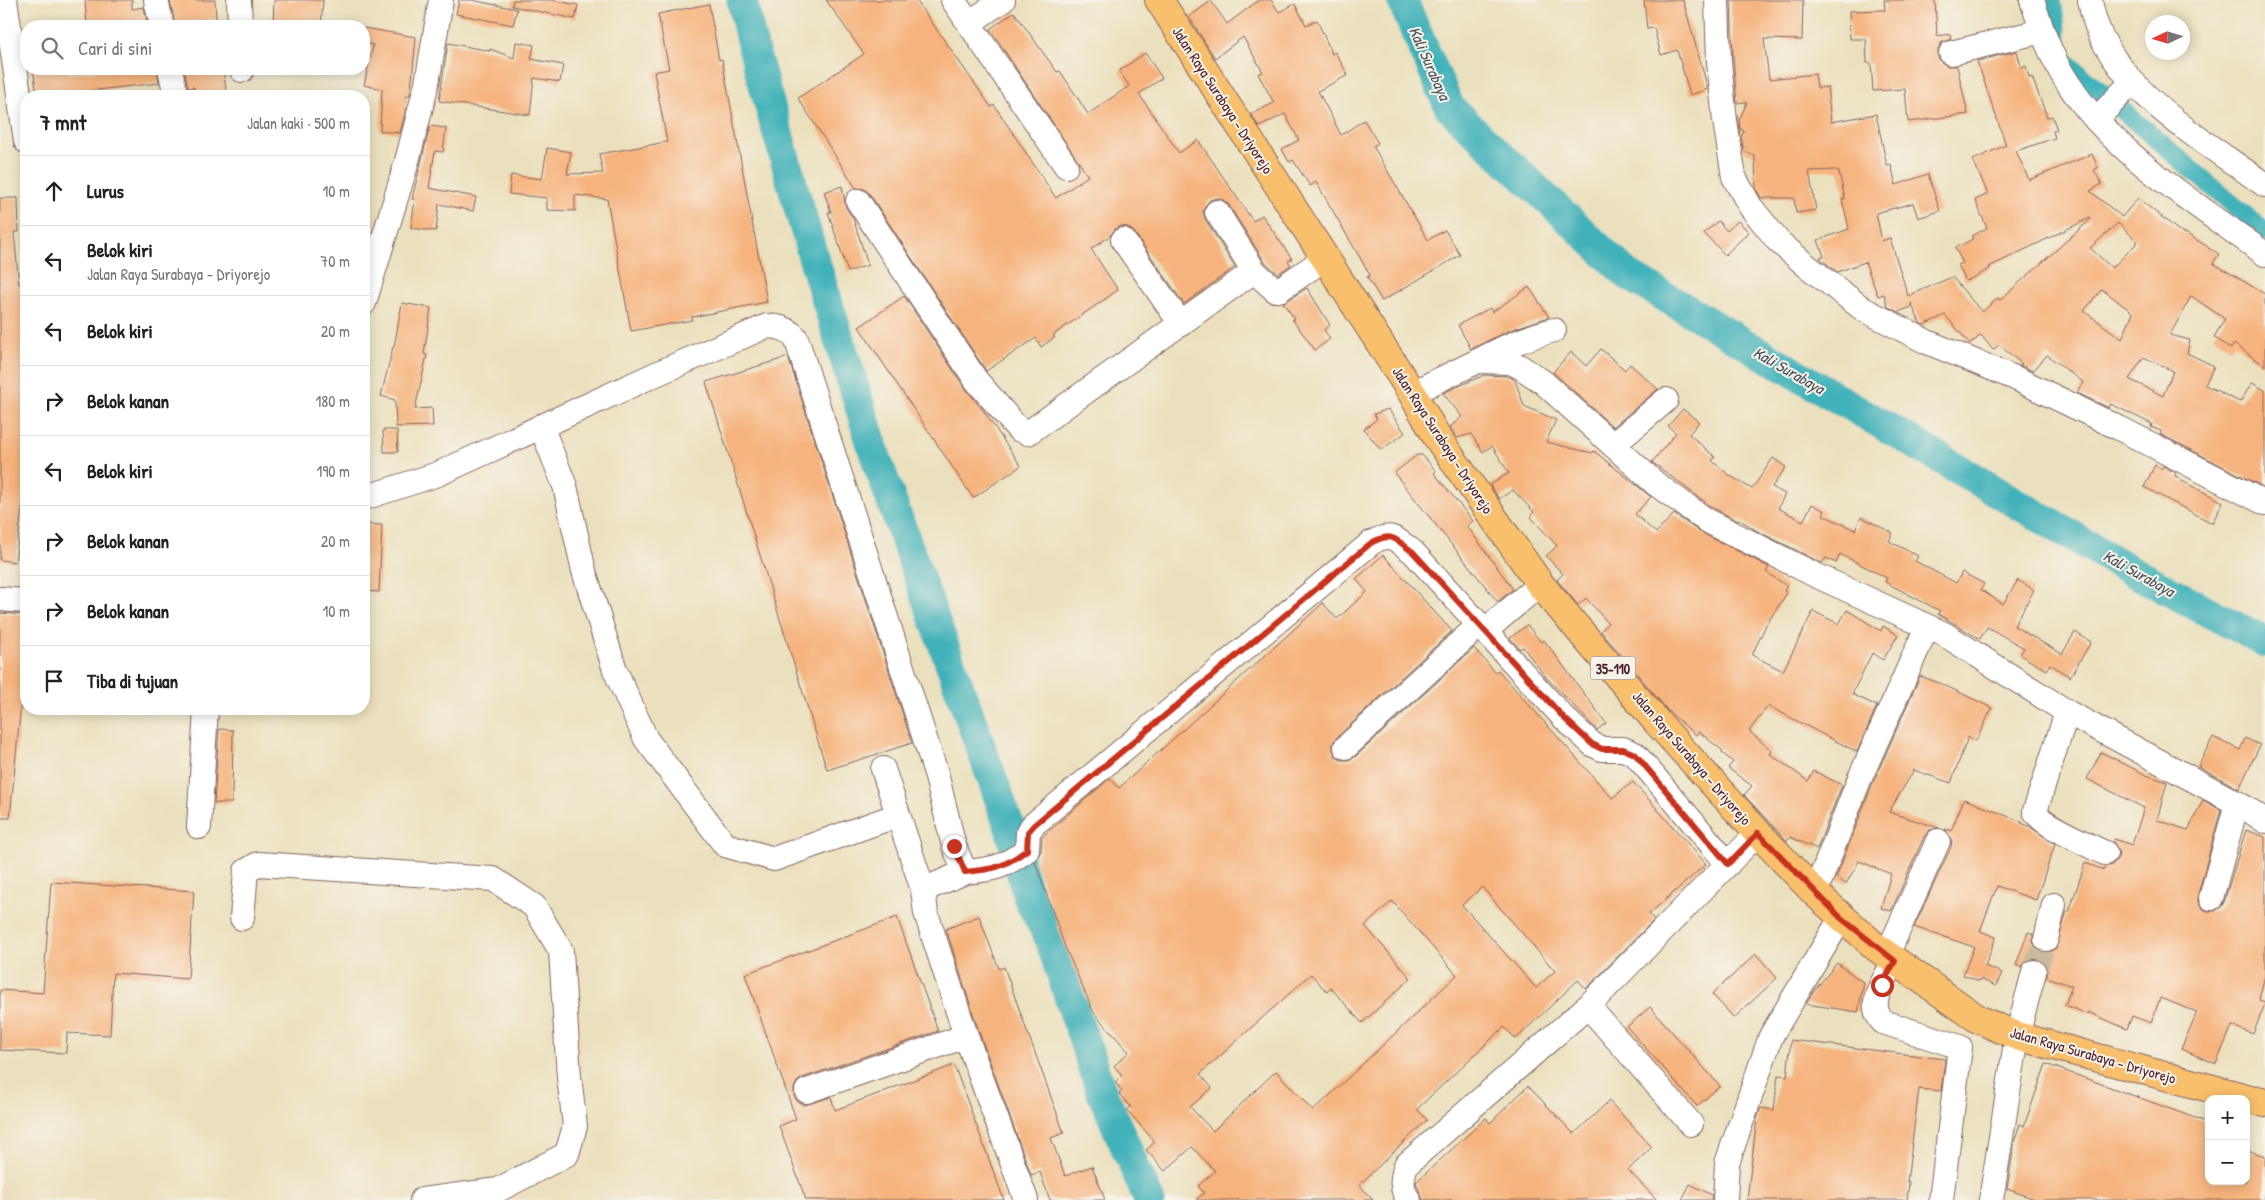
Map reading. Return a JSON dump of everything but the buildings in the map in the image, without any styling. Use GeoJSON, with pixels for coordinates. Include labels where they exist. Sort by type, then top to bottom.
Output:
{"type":"FeatureCollection","features":[{"type":"Feature","properties":{"kind":"main road","name":"Jalan Raya Surabaya - Driyorejo"},"geometry":{"type":"LineString","coordinates":[[1159,0],[1412,393],[1438,437],[1540,584],[1658,722],[1815,893],[1841,918],[1891,958],[1978,1019],[2017,1036],[2265,1103]]}},
{"type":"Feature","properties":{"kind":"street"},"geometry":{"type":"LineString","coordinates":[[5,0],[20,101]]}},
{"type":"Feature","properties":{"kind":"street"},"geometry":{"type":"LineString","coordinates":[[156,0],[161,20]]}},
{"type":"Feature","properties":{"kind":"street"},"geometry":{"type":"LineString","coordinates":[[239,0],[240,20]]}},
{"type":"Feature","properties":{"kind":"street"},"geometry":{"type":"LineString","coordinates":[[370,283],[406,165],[427,83],[441,0]]}},
{"type":"Feature","properties":{"kind":"street"},"geometry":{"type":"LineString","coordinates":[[953,0],[1066,166]]}},
{"type":"Feature","properties":{"kind":"street"},"geometry":{"type":"LineString","coordinates":[[969,23],[1004,0]]}},
{"type":"Feature","properties":{"kind":"street"},"geometry":{"type":"LineString","coordinates":[[1717,0],[1719,62],[1725,121],[1734,177],[1750,206],[1778,241],[1806,266],[1863,309],[1927,342],[2015,378],[2119,428],[2265,503]]}},
{"type":"Feature","properties":{"kind":"street"},"geometry":{"type":"LineString","coordinates":[[2032,0],[2042,31],[2067,83],[2142,163],[2265,254]]}},
{"type":"Feature","properties":{"kind":"street"},"geometry":{"type":"LineString","coordinates":[[2090,0],[2100,36],[2128,87],[2265,185]]}},
{"type":"Feature","properties":{"kind":"street"},"geometry":{"type":"LineString","coordinates":[[1950,53],[2042,31]]}},
{"type":"Feature","properties":{"kind":"street"},"geometry":{"type":"LineString","coordinates":[[171,75],[175,90]]}},
{"type":"Feature","properties":{"kind":"street"},"geometry":{"type":"LineString","coordinates":[[2099,117],[2128,87]]}},
{"type":"Feature","properties":{"kind":"street"},"geometry":{"type":"LineString","coordinates":[[858,201],[976,380],[1018,429],[1028,433],[1254,272]]}},
{"type":"Feature","properties":{"kind":"street"},"geometry":{"type":"LineString","coordinates":[[1217,212],[1254,272],[1277,291],[1324,259]]}},
{"type":"Feature","properties":{"kind":"street"},"geometry":{"type":"LineString","coordinates":[[1123,240],[1181,324]]}},
{"type":"Feature","properties":{"kind":"street"},"geometry":{"type":"LineString","coordinates":[[370,496],[438,474],[541,426],[767,326],[781,327],[789,330],[796,338],[799,347],[936,773],[954,846],[965,872]]}},
{"type":"Feature","properties":{"kind":"street"},"geometry":{"type":"LineString","coordinates":[[1478,362],[1504,346],[1527,337],[1554,330]]}},
{"type":"Feature","properties":{"kind":"street"},"geometry":{"type":"LineString","coordinates":[[1412,393],[1467,365],[1478,362],[1510,362],[1543,382],[1656,484],[1706,520],[1811,573],[1944,634],[2067,712],[2237,803],[2265,821]]}},
{"type":"Feature","properties":{"kind":"street"},"geometry":{"type":"LineString","coordinates":[[1613,445],[1666,400]]}},
{"type":"Feature","properties":{"kind":"street"},"geometry":{"type":"LineString","coordinates":[[541,426],[565,486],[584,570],[616,670],[646,739],[725,845],[774,859],[898,815]]}},
{"type":"Feature","properties":{"kind":"street"},"geometry":{"type":"LineString","coordinates":[[923,890],[965,872],[994,869],[1008,864],[1027,850],[1028,832],[1034,825],[1371,543],[1383,536],[1392,536],[1413,552],[1564,718],[1592,744],[1602,749],[1623,749],[1635,754],[1728,864]]}},
{"type":"Feature","properties":{"kind":"street"},"geometry":{"type":"LineString","coordinates":[[1346,747],[1483,627],[1540,584]]}},
{"type":"Feature","properties":{"kind":"street"},"geometry":{"type":"LineString","coordinates":[[0,599],[20,601]]}},
{"type":"Feature","properties":{"kind":"street"},"geometry":{"type":"LineString","coordinates":[[1815,893],[1859,780],[1927,626]]}},
{"type":"Feature","properties":{"kind":"street"},"geometry":{"type":"LineString","coordinates":[[2067,712],[2035,811],[2036,816],[2105,853]]}},
{"type":"Feature","properties":{"kind":"street"},"geometry":{"type":"LineString","coordinates":[[199,827],[206,715]]}},
{"type":"Feature","properties":{"kind":"street"},"geometry":{"type":"LineString","coordinates":[[883,769],[923,890],[926,912],[966,1036],[1026,1200]]}},
{"type":"Feature","properties":{"kind":"street"},"geometry":{"type":"LineString","coordinates":[[2211,898],[2237,803]]}},
{"type":"Feature","properties":{"kind":"street"},"geometry":{"type":"LineString","coordinates":[[1409,1200],[1405,1195],[1402,1185],[1406,1166],[1588,1006],[1758,833]]}},
{"type":"Feature","properties":{"kind":"street"},"geometry":{"type":"LineString","coordinates":[[1938,842],[1891,958],[1874,1006],[1876,1015],[1883,1022],[1960,1048]]}},
{"type":"Feature","properties":{"kind":"street"},"geometry":{"type":"LineString","coordinates":[[242,918],[246,872],[258,864],[493,879],[534,906],[561,951],[568,1077],[575,1126],[567,1154],[498,1190],[422,1200]]}},
{"type":"Feature","properties":{"kind":"street"},"geometry":{"type":"LineString","coordinates":[[2046,939],[2054,905]]}},
{"type":"Feature","properties":{"kind":"street"},"geometry":{"type":"LineString","coordinates":[[1725,1200],[1728,1163],[1771,1036],[1841,918]]}},
{"type":"Feature","properties":{"kind":"street"},"geometry":{"type":"LineString","coordinates":[[1991,1200],[2017,1036],[2034,972]]}},
{"type":"Feature","properties":{"kind":"street"},"geometry":{"type":"LineString","coordinates":[[1588,1006],[1691,1124]]}},
{"type":"Feature","properties":{"kind":"street"},"geometry":{"type":"LineString","coordinates":[[1940,1200],[1960,1048],[1978,1019]]}},
{"type":"Feature","properties":{"kind":"street"},"geometry":{"type":"LineString","coordinates":[[807,1091],[966,1036]]}},
{"type":"Feature","properties":{"kind":"waterway"},"geometry":{"type":"LineString","coordinates":[[742,0],[751,40],[812,253],[878,464],[1010,828],[1028,897],[1049,937],[1100,1088],[1149,1200]]}},
{"type":"Feature","properties":{"kind":"waterway","name":"Kali Surabaya"},"geometry":{"type":"LineString","coordinates":[[1402,0],[1450,108],[1628,275],[2130,570],[2265,642]]}},
{"type":"Feature","properties":{"kind":"waterway"},"geometry":{"type":"LineString","coordinates":[[2052,0],[2060,57],[2265,232]]}},
{"type":"Feature","properties":{"kind":"tunnel"},"geometry":{"type":"LineString","coordinates":[[2034,972],[2046,939]]}},
{"type":"Feature","properties":{"kind":"route"},"geometry":{"type":"LineString","coordinates":[[954,846],[965,872],[994,869],[1008,864],[1027,850],[1028,832],[1034,825],[1371,543],[1383,536],[1392,536],[1413,552],[1486,630],[1564,718],[1592,744],[1602,749],[1623,749],[1635,754],[1728,864],[1758,833],[1841,918],[1895,961],[1882,985]]}}]}
